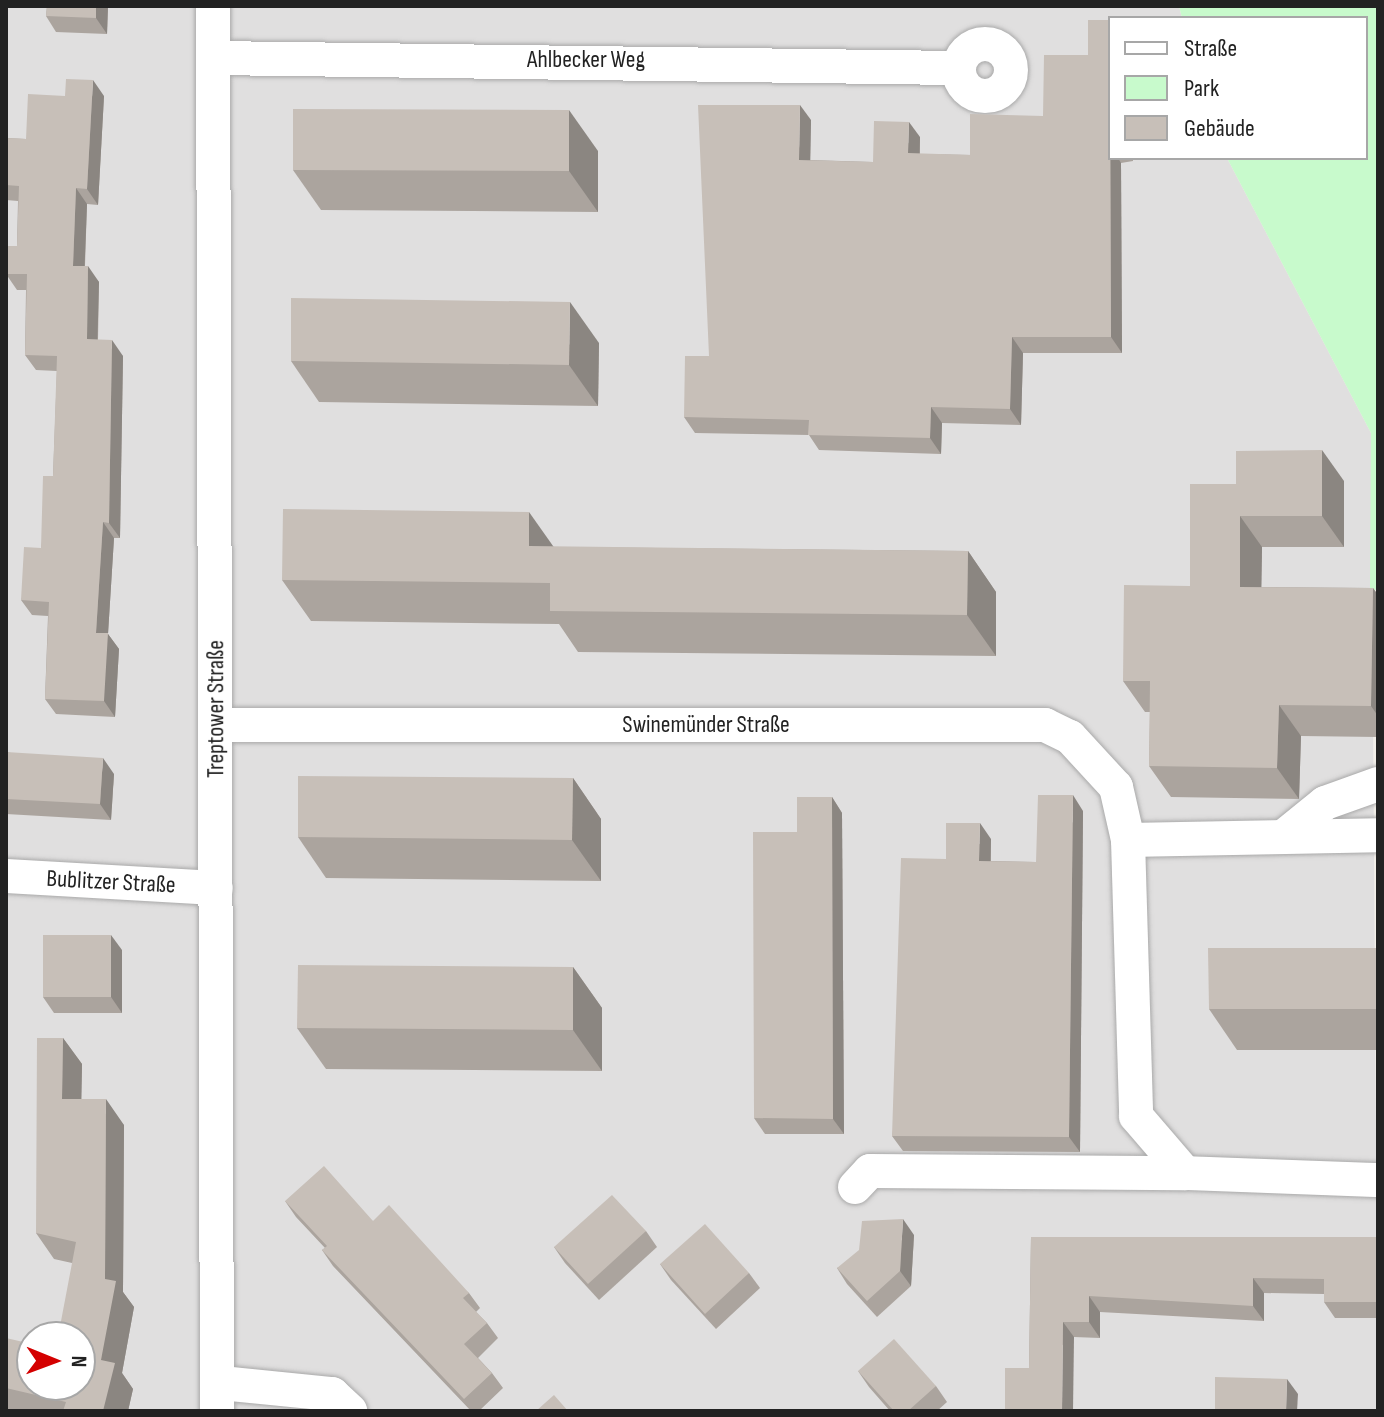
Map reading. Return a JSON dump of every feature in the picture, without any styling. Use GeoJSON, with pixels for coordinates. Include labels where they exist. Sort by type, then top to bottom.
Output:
{"type":"FeatureCollection","features":[{"type":"Feature","properties":{"kind":"street","name":"Treptower Straße"},"geometry":{"type":"LineString","coordinates":[[213,6],[219,1397]]}},
{"type":"Feature","properties":{"kind":"street","name":"Ahlbecker Weg"},"geometry":{"type":"LineString","coordinates":[[213,58],[958,68]]}},
{"type":"Feature","properties":{"kind":"street","name":"Swinemünder Straße"},"geometry":{"type":"LineString","coordinates":[[216,725],[1045,725],[1070,737],[1116,787],[1128,840],[1136,1116],[1185,1173]]}},
{"type":"Feature","properties":{"kind":"street"},"geometry":{"type":"LineString","coordinates":[[1283,837],[1325,803],[1378,784]]}},
{"type":"Feature","properties":{"kind":"street"},"geometry":{"type":"LineString","coordinates":[[1128,840],[1378,835]]}},
{"type":"Feature","properties":{"kind":"street","name":"Bublitzer Straße"},"geometry":{"type":"LineString","coordinates":[[6,876],[216,888]]}},
{"type":"Feature","properties":{"kind":"street"},"geometry":{"type":"LineString","coordinates":[[855,1187],[870,1171],[1185,1173],[1378,1180]]}},
{"type":"Feature","properties":{"kind":"street"},"geometry":{"type":"LineString","coordinates":[[219,1397],[332,1394],[350,1411]]}},
{"type":"Feature","properties":{"kind":"shaded area"},"geometry":{"type":"Polygon","coordinates":[[[6,6],[1179,6],[1182,16],[1108,16],[1108,160],[1228,160],[1371,433],[1378,1411],[6,1411],[6,6]]]}},
{"type":"Feature","properties":{"kind":"green space"},"geometry":{"type":"Polygon","coordinates":[[[1179,6],[1378,6],[1378,590],[1370,589],[1371,433],[1228,160],[1368,160],[1368,16],[1182,16],[1179,6]]]}},
{"type":"Feature","properties":{"kind":"building"},"geometry":{"type":"Polygon","coordinates":[[[47,6],[96,6],[96,18],[46,16],[47,6]]]}},
{"type":"Feature","properties":{"kind":"building"},"geometry":{"type":"Polygon","coordinates":[[[1088,20],[1108,20],[1111,337],[1012,337],[1010,409],[931,407],[930,438],[808,435],[809,420],[684,417],[685,356],[709,356],[698,105],[800,105],[799,160],[873,162],[874,121],[909,122],[908,153],[970,155],[970,114],[1043,116],[1044,55],[1088,55],[1088,20]]]}},
{"type":"Feature","properties":{"kind":"building"},"geometry":{"type":"Polygon","coordinates":[[[66,79],[93,80],[87,189],[76,188],[73,266],[88,266],[87,339],[112,340],[109,523],[103,522],[96,633],[108,633],[104,701],[45,699],[49,602],[21,600],[24,547],[41,548],[43,476],[53,476],[57,356],[25,355],[27,274],[6,274],[7,246],[17,246],[19,186],[6,185],[6,138],[26,139],[28,94],[65,96],[66,79]]]}},
{"type":"Feature","properties":{"kind":"building"},"geometry":{"type":"Polygon","coordinates":[[[293,109],[569,110],[569,171],[293,170],[293,109]]]}},
{"type":"Feature","properties":{"kind":"building"},"geometry":{"type":"Polygon","coordinates":[[[291,298],[570,302],[569,365],[291,361],[291,298]]]}},
{"type":"Feature","properties":{"kind":"building"},"geometry":{"type":"Polygon","coordinates":[[[1322,450],[1322,516],[1240,516],[1240,587],[1373,588],[1371,706],[1279,705],[1277,768],[1149,766],[1150,681],[1123,681],[1124,585],[1190,586],[1190,484],[1236,484],[1236,451],[1322,450]]]}},
{"type":"Feature","properties":{"kind":"building"},"geometry":{"type":"Polygon","coordinates":[[[283,509],[529,512],[529,546],[968,551],[967,615],[550,611],[550,583],[282,580],[283,509]]]}},
{"type":"Feature","properties":{"kind":"building"},"geometry":{"type":"Polygon","coordinates":[[[6,752],[103,758],[100,804],[6,799],[6,752]]]}},
{"type":"Feature","properties":{"kind":"building"},"geometry":{"type":"Polygon","coordinates":[[[298,776],[573,778],[572,840],[298,837],[298,776]]]}},
{"type":"Feature","properties":{"kind":"building"},"geometry":{"type":"Polygon","coordinates":[[[1038,795],[1073,795],[1069,1137],[892,1136],[901,858],[946,859],[946,823],[980,823],[979,861],[1036,862],[1038,795]]]}},
{"type":"Feature","properties":{"kind":"building"},"geometry":{"type":"Polygon","coordinates":[[[797,797],[832,797],[833,1119],[754,1118],[753,832],[797,832],[797,797]]]}},
{"type":"Feature","properties":{"kind":"building"},"geometry":{"type":"Polygon","coordinates":[[[43,935],[111,935],[111,997],[43,997],[43,935]]]}},
{"type":"Feature","properties":{"kind":"building"},"geometry":{"type":"Polygon","coordinates":[[[1208,948],[1378,948],[1378,1009],[1209,1009],[1208,948]]]}},
{"type":"Feature","properties":{"kind":"building"},"geometry":{"type":"Polygon","coordinates":[[[298,965],[573,967],[573,1030],[297,1028],[298,965]]]}},
{"type":"Feature","properties":{"kind":"building"},"geometry":{"type":"Polygon","coordinates":[[[37,1038],[63,1038],[62,1099],[106,1099],[105,1279],[116,1281],[101,1360],[115,1363],[103,1411],[63,1411],[66,1402],[62,1401],[96,1401],[96,1321],[61,1321],[76,1242],[36,1233],[37,1038]]]}},
{"type":"Feature","properties":{"kind":"building"},"geometry":{"type":"Polygon","coordinates":[[[324,1166],[373,1221],[389,1205],[469,1293],[463,1298],[487,1323],[464,1344],[492,1373],[464,1399],[322,1250],[327,1246],[285,1201],[324,1166]]]}},
{"type":"Feature","properties":{"kind":"building"},"geometry":{"type":"Polygon","coordinates":[[[612,1195],[646,1231],[588,1284],[554,1247],[612,1195]]]}},
{"type":"Feature","properties":{"kind":"building"},"geometry":{"type":"Polygon","coordinates":[[[903,1219],[900,1271],[867,1301],[837,1268],[859,1250],[862,1221],[903,1219]]]}},
{"type":"Feature","properties":{"kind":"building"},"geometry":{"type":"Polygon","coordinates":[[[705,1224],[749,1273],[705,1314],[660,1264],[705,1224]]]}},
{"type":"Feature","properties":{"kind":"building"},"geometry":{"type":"Polygon","coordinates":[[[1031,1237],[1378,1237],[1378,1302],[1324,1302],[1324,1279],[1253,1278],[1253,1306],[1089,1296],[1089,1322],[1063,1322],[1062,1411],[1005,1411],[1005,1368],[1029,1368],[1031,1237]]]}},
{"type":"Feature","properties":{"kind":"building"},"geometry":{"type":"Polygon","coordinates":[[[6,1338],[16,1340],[16,1390],[6,1388],[6,1338]]]}},
{"type":"Feature","properties":{"kind":"building"},"geometry":{"type":"Polygon","coordinates":[[[894,1339],[936,1386],[908,1411],[894,1411],[858,1371],[894,1339]]]}},
{"type":"Feature","properties":{"kind":"building"},"geometry":{"type":"Polygon","coordinates":[[[1215,1377],[1287,1379],[1286,1411],[1215,1411],[1215,1377]]]}},
{"type":"Feature","properties":{"kind":"building"},"geometry":{"type":"Polygon","coordinates":[[[554,1395],[568,1411],[536,1411],[554,1395]]]}}]}
